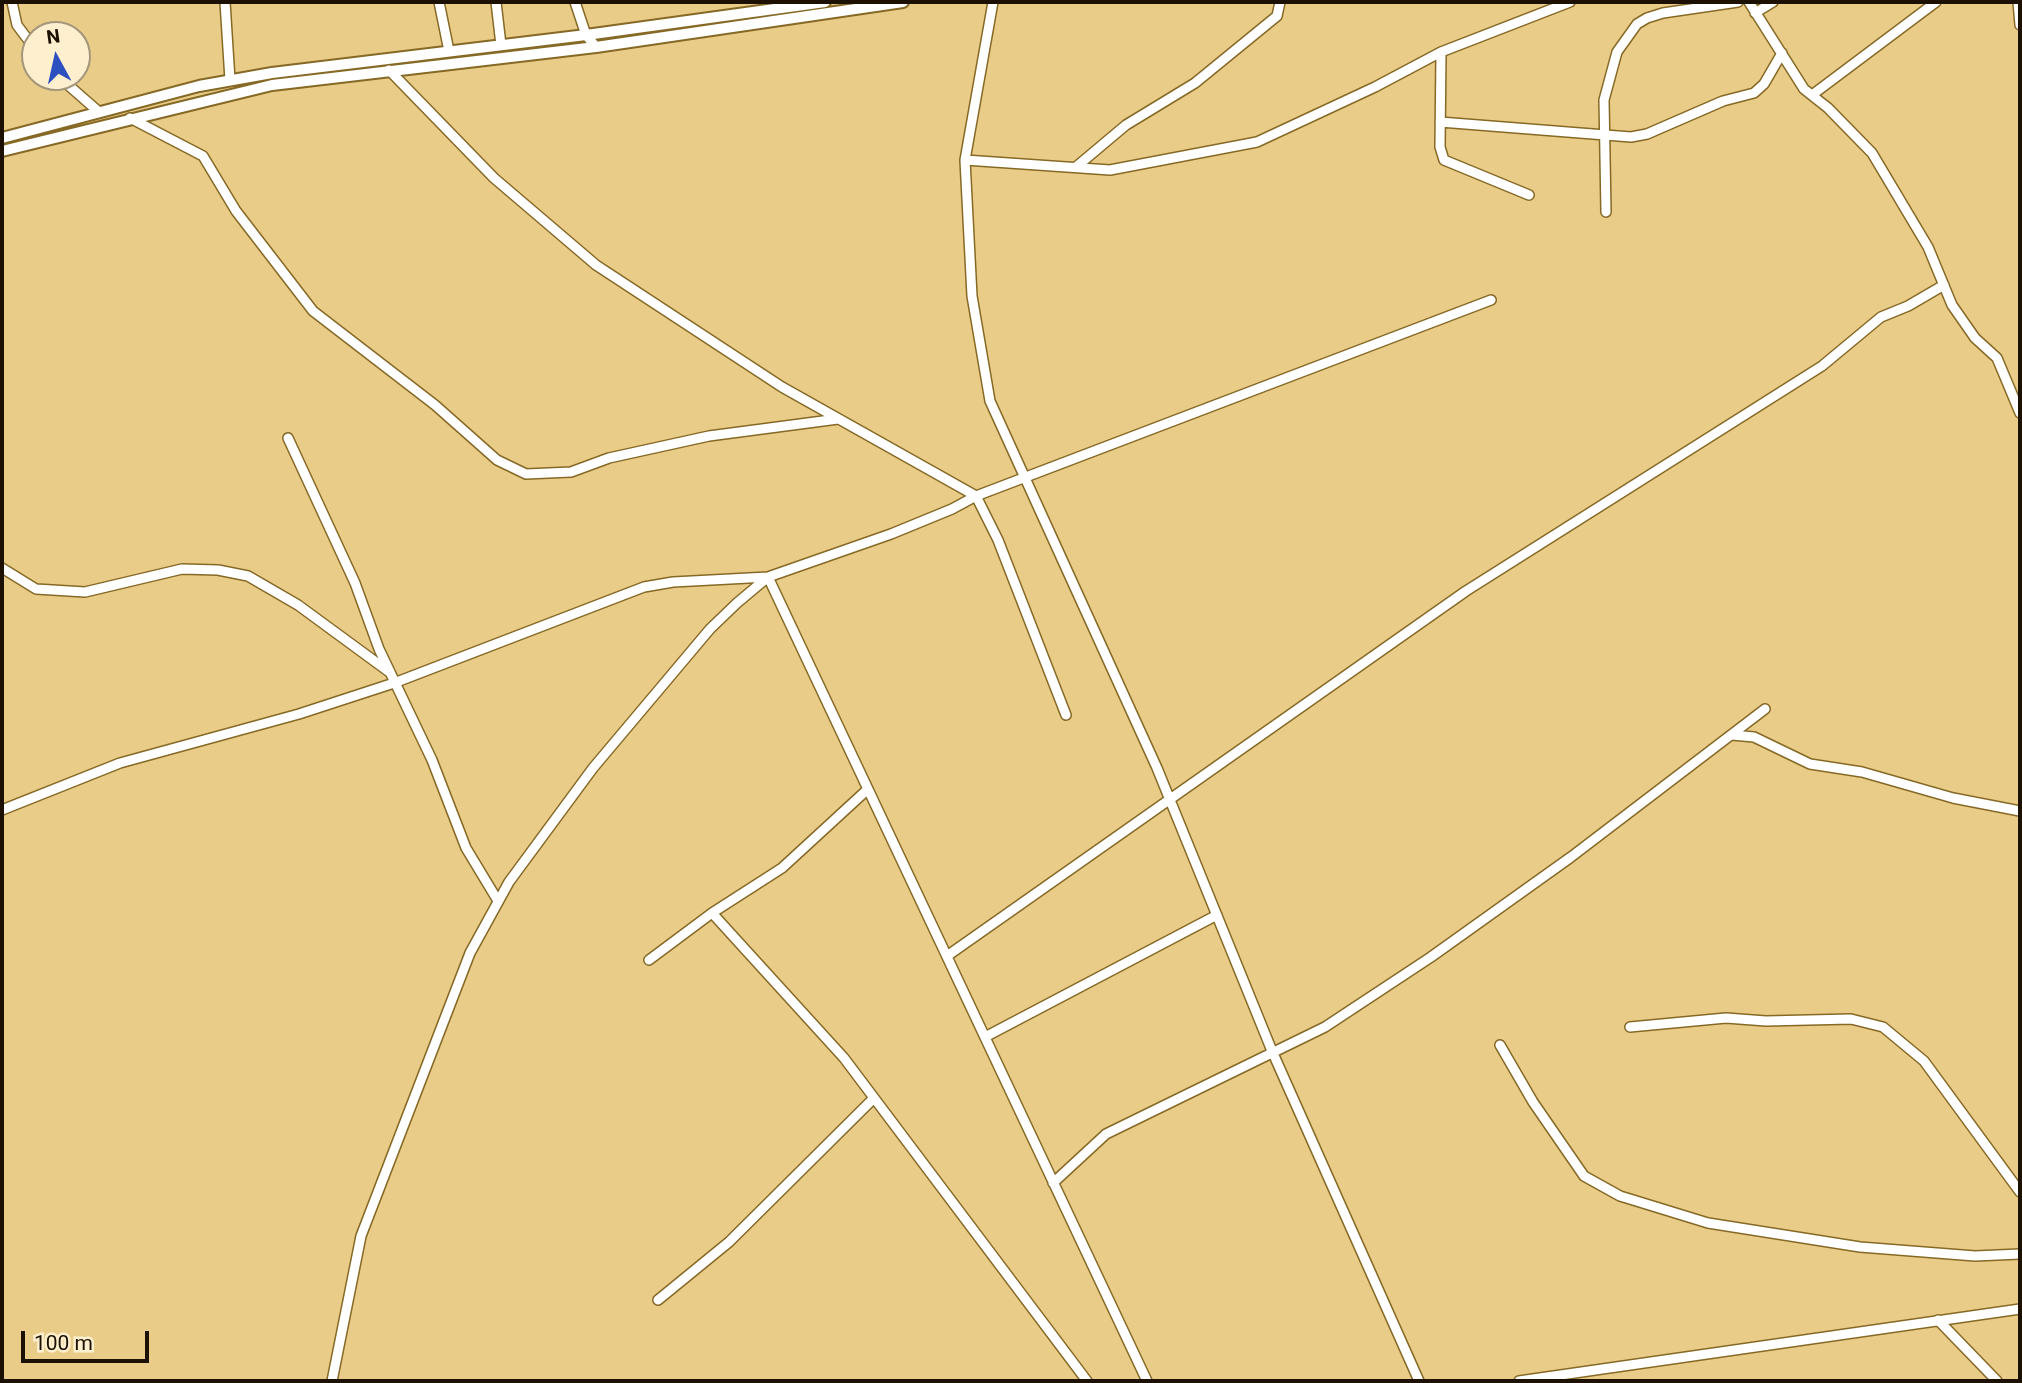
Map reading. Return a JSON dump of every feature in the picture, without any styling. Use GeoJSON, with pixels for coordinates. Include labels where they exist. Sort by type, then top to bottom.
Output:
{"type":"FeatureCollection","features":[{"type":"Feature","properties":{"kind":"main road"},"geometry":{"type":"LineString","coordinates":[[2,138],[230,80],[375,58],[586,35],[774,5],[825,2]]}},
{"type":"Feature","properties":{"kind":"main road"},"geometry":{"type":"LineString","coordinates":[[2,151],[272,85],[596,47],[903,2]]}},
{"type":"Feature","properties":{"kind":"street"},"geometry":{"type":"LineString","coordinates":[[12,2],[17,25],[21,30]]}},
{"type":"Feature","properties":{"kind":"street"},"geometry":{"type":"LineString","coordinates":[[225,2],[230,80]]}},
{"type":"Feature","properties":{"kind":"street"},"geometry":{"type":"LineString","coordinates":[[439,2],[449,51]]}},
{"type":"Feature","properties":{"kind":"street"},"geometry":{"type":"LineString","coordinates":[[496,2],[501,45]]}},
{"type":"Feature","properties":{"kind":"street"},"geometry":{"type":"LineString","coordinates":[[575,2],[586,35],[596,47]]}},
{"type":"Feature","properties":{"kind":"street"},"geometry":{"type":"LineString","coordinates":[[993,2],[965,160],[972,296],[990,401],[1028,478],[1171,802],[1272,1051],[1419,1381]]}},
{"type":"Feature","properties":{"kind":"street"},"geometry":{"type":"LineString","coordinates":[[1076,167],[1126,125],[1195,83],[1277,16],[1280,2]]}},
{"type":"Feature","properties":{"kind":"street"},"geometry":{"type":"LineString","coordinates":[[965,160],[1110,170],[1258,142],[1375,87],[1441,52],[1570,2]]}},
{"type":"Feature","properties":{"kind":"street"},"geometry":{"type":"LineString","coordinates":[[1606,212],[1604,100],[1616,52],[1637,24],[1663,13],[1738,2]]}},
{"type":"Feature","properties":{"kind":"street"},"geometry":{"type":"LineString","coordinates":[[1749,2],[1812,95],[1872,153],[1918,229],[1961,320],[1997,358],[2020,413]]}},
{"type":"Feature","properties":{"kind":"street"},"geometry":{"type":"LineString","coordinates":[[1755,13],[1773,2]]}},
{"type":"Feature","properties":{"kind":"street"},"geometry":{"type":"LineString","coordinates":[[1812,95],[1936,2]]}},
{"type":"Feature","properties":{"kind":"street"},"geometry":{"type":"LineString","coordinates":[[2018,2],[2020,25]]}},
{"type":"Feature","properties":{"kind":"street"},"geometry":{"type":"LineString","coordinates":[[1441,52],[1440,147],[1444,160],[1529,195]]}},
{"type":"Feature","properties":{"kind":"street"},"geometry":{"type":"LineString","coordinates":[[1440,122],[1606,135],[1647,134],[1723,102],[1754,93],[1764,84],[1782,53]]}},
{"type":"Feature","properties":{"kind":"street"},"geometry":{"type":"LineString","coordinates":[[389,70],[494,177],[596,265],[782,387],[976,496],[998,540],[1066,715]]}},
{"type":"Feature","properties":{"kind":"street"},"geometry":{"type":"LineString","coordinates":[[75,91],[99,112]]}},
{"type":"Feature","properties":{"kind":"street"},"geometry":{"type":"LineString","coordinates":[[130,118],[203,156],[236,211],[313,311],[435,405],[497,460],[526,474],[571,472],[609,458],[709,436],[839,419]]}},
{"type":"Feature","properties":{"kind":"street"},"geometry":{"type":"LineString","coordinates":[[947,956],[1171,802],[1466,591],[1822,366],[1881,317],[1908,306],[1944,285]]}},
{"type":"Feature","properties":{"kind":"street"},"geometry":{"type":"LineString","coordinates":[[2,810],[120,763],[299,714],[394,683],[644,587],[673,582],[768,577],[823,555],[891,534],[976,496],[1491,300]]}},
{"type":"Feature","properties":{"kind":"street"},"geometry":{"type":"LineString","coordinates":[[288,438],[355,583],[394,683],[432,760],[466,848],[498,901]]}},
{"type":"Feature","properties":{"kind":"street"},"geometry":{"type":"LineString","coordinates":[[2,568],[36,589],[85,592],[182,569],[218,570],[248,576],[298,605],[389,671]]}},
{"type":"Feature","properties":{"kind":"street"},"geometry":{"type":"LineString","coordinates":[[768,577],[1147,1381]]}},
{"type":"Feature","properties":{"kind":"street"},"geometry":{"type":"LineString","coordinates":[[332,1381],[361,1236],[470,953],[498,901],[509,881],[619,737],[710,629],[768,577]]}},
{"type":"Feature","properties":{"kind":"street"},"geometry":{"type":"LineString","coordinates":[[1054,1182],[1106,1134],[1325,1027],[1431,957],[1571,857],[1765,709]]}},
{"type":"Feature","properties":{"kind":"street"},"geometry":{"type":"LineString","coordinates":[[1732,735],[1754,737],[1810,764],[1862,772],[1953,798],[2020,811]]}},
{"type":"Feature","properties":{"kind":"street"},"geometry":{"type":"LineString","coordinates":[[649,960],[712,913],[782,868],[868,789]]}},
{"type":"Feature","properties":{"kind":"street"},"geometry":{"type":"LineString","coordinates":[[712,913],[844,1058],[1087,1381]]}},
{"type":"Feature","properties":{"kind":"street"},"geometry":{"type":"LineString","coordinates":[[985,1037],[1217,915]]}},
{"type":"Feature","properties":{"kind":"street"},"geometry":{"type":"LineString","coordinates":[[1630,1027],[1726,1018],[1766,1021],[1852,1019],[1883,1027],[1924,1061],[2020,1192]]}},
{"type":"Feature","properties":{"kind":"street"},"geometry":{"type":"LineString","coordinates":[[1500,1045],[1533,1102],[1584,1176],[1620,1196],[1708,1223],[1860,1247],[1975,1256],[2020,1254]]}},
{"type":"Feature","properties":{"kind":"street"},"geometry":{"type":"LineString","coordinates":[[658,1300],[729,1242],[874,1098]]}},
{"type":"Feature","properties":{"kind":"street"},"geometry":{"type":"LineString","coordinates":[[1519,1381],[2020,1308]]}},
{"type":"Feature","properties":{"kind":"street"},"geometry":{"type":"LineString","coordinates":[[1938,1320],[1994,1378],[1982,1381]]}}]}
